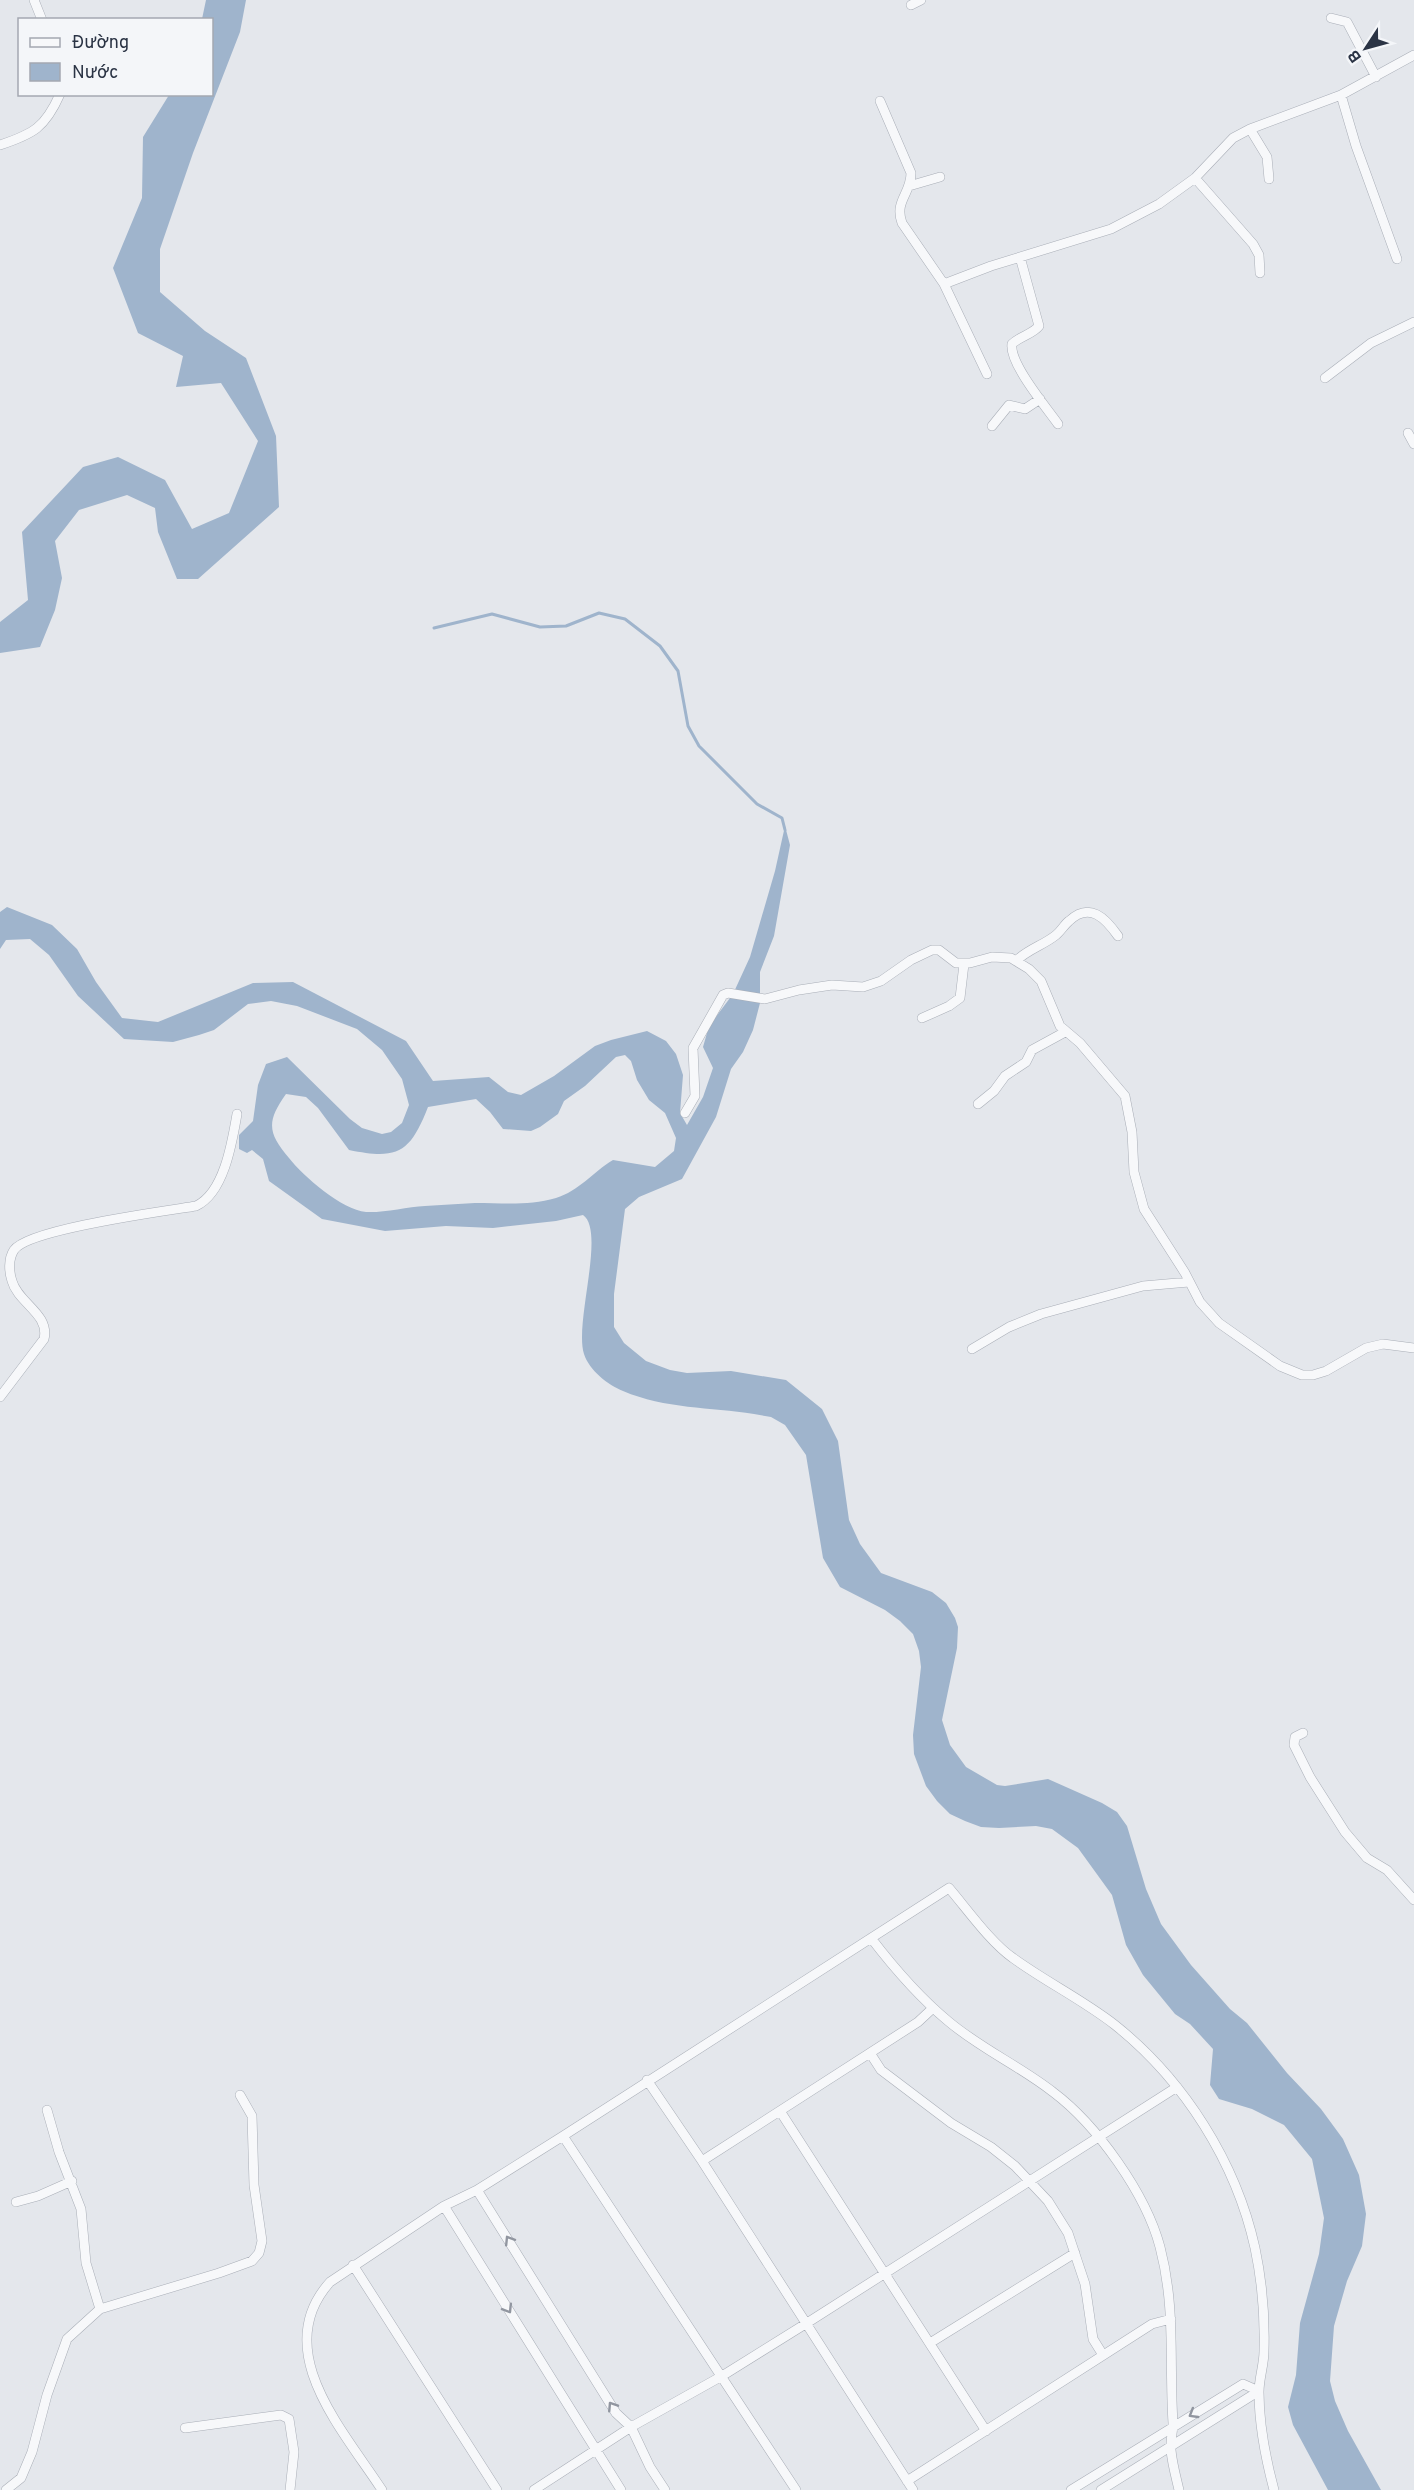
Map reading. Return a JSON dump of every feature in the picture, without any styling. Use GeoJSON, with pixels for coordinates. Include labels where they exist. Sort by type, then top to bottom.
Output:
{"type":"FeatureCollection","features":[{"type":"Feature","properties":{"kind":"street"},"geometry":{"type":"LineString","coordinates":[[34,0],[41,18]]}},
{"type":"Feature","properties":{"kind":"street"},"geometry":{"type":"LineString","coordinates":[[910,5],[921,0]]}},
{"type":"Feature","properties":{"kind":"street"},"geometry":{"type":"LineString","coordinates":[[1331,18],[1347,22],[1376,77]]}},
{"type":"Feature","properties":{"kind":"street"},"geometry":{"type":"LineString","coordinates":[[944,284],[1020,257],[1111,230],[1159,204],[1195,178],[1233,138],[1250,129],[1341,95],[1414,56]]}},
{"type":"Feature","properties":{"kind":"street"},"geometry":{"type":"LineString","coordinates":[[1341,95],[1356,146],[1397,259]]}},
{"type":"Feature","properties":{"kind":"street"},"geometry":{"type":"LineString","coordinates":[[0,145],[26,137],[34,132],[51,112],[59,96]]}},
{"type":"Feature","properties":{"kind":"street"},"geometry":{"type":"LineString","coordinates":[[880,101],[911,173],[909,186],[900,203],[898,213],[902,223],[944,284],[987,374]]}},
{"type":"Feature","properties":{"kind":"street"},"geometry":{"type":"LineString","coordinates":[[1250,129],[1267,157],[1269,179]]}},
{"type":"Feature","properties":{"kind":"street"},"geometry":{"type":"LineString","coordinates":[[909,186],[940,177]]}},
{"type":"Feature","properties":{"kind":"street"},"geometry":{"type":"LineString","coordinates":[[1195,178],[1253,244],[1259,255],[1260,273]]}},
{"type":"Feature","properties":{"kind":"street"},"geometry":{"type":"LineString","coordinates":[[1020,257],[1039,326],[1016,340],[1011,347],[1020,369],[1058,424]]}},
{"type":"Feature","properties":{"kind":"street"},"geometry":{"type":"LineString","coordinates":[[1325,378],[1371,343],[1414,322]]}},
{"type":"Feature","properties":{"kind":"street"},"geometry":{"type":"LineString","coordinates":[[992,426],[1009,405],[1025,409],[1041,399]]}},
{"type":"Feature","properties":{"kind":"street"},"geometry":{"type":"LineString","coordinates":[[1408,433],[1414,444]]}},
{"type":"Feature","properties":{"kind":"street"},"geometry":{"type":"LineString","coordinates":[[1016,961],[1055,935],[1071,919],[1081,914],[1099,914],[1107,920],[1118,936]]}},
{"type":"Feature","properties":{"kind":"street"},"geometry":{"type":"LineString","coordinates":[[685,1113],[695,1096],[693,1048],[719,1001],[728,993],[765,999],[799,990],[832,985],[863,987],[871,985],[932,950],[939,950],[956,963],[964,964],[1005,957],[1029,969],[1041,981],[1065,1032],[1080,1043],[1125,1096],[1132,1132],[1134,1172],[1141,1200],[1150,1220],[1200,1302],[1219,1323],[1291,1372],[1313,1375],[1337,1365],[1366,1348],[1383,1344],[1414,1347]]}},
{"type":"Feature","properties":{"kind":"street"},"geometry":{"type":"LineString","coordinates":[[922,1018],[949,1006],[960,998],[964,964]]}},
{"type":"Feature","properties":{"kind":"street"},"geometry":{"type":"LineString","coordinates":[[978,1104],[994,1091],[1005,1076],[1026,1062],[1032,1050],[1065,1032]]}},
{"type":"Feature","properties":{"kind":"street"},"geometry":{"type":"LineString","coordinates":[[0,1397],[45,1334],[42,1320],[15,1291],[9,1264],[14,1250],[26,1240],[74,1227],[196,1206],[207,1201],[230,1152],[237,1114]]}},
{"type":"Feature","properties":{"kind":"street"},"geometry":{"type":"LineString","coordinates":[[972,1349],[1009,1327],[1041,1314],[1143,1286],[1189,1282]]}},
{"type":"Feature","properties":{"kind":"street"},"geometry":{"type":"LineString","coordinates":[[1303,1733],[1295,1737],[1294,1745],[1337,1822],[1367,1858],[1387,1870],[1414,1900]]}},
{"type":"Feature","properties":{"kind":"street"},"geometry":{"type":"LineString","coordinates":[[382,2490],[320,2393],[308,2362],[306,2339],[309,2316],[316,2297],[330,2282],[444,2206],[477,2190],[563,2136],[949,1888],[1011,1957],[1085,2003],[1117,2026],[1177,2087],[1213,2139],[1240,2199],[1250,2228],[1263,2303],[1264,2353],[1259,2391],[1274,2490]]}},
{"type":"Feature","properties":{"kind":"street"},"geometry":{"type":"LineString","coordinates":[[871,1938],[895,1968],[933,2008],[980,2046],[1054,2092],[1098,2137],[1126,2173],[1160,2245],[1170,2295],[1170,2396],[1173,2427],[1170,2447],[1179,2490]]}},
{"type":"Feature","properties":{"kind":"street"},"geometry":{"type":"LineString","coordinates":[[702,2161],[918,2022],[933,2008]]}},
{"type":"Feature","properties":{"kind":"street"},"geometry":{"type":"LineString","coordinates":[[870,2053],[881,2070],[951,2123],[991,2146],[1015,2166],[1048,2201],[1068,2233],[1085,2284],[1093,2339],[1103,2355]]}},
{"type":"Feature","properties":{"kind":"street"},"geometry":{"type":"LineString","coordinates":[[647,2080],[702,2161],[913,2490]]}},
{"type":"Feature","properties":{"kind":"street"},"geometry":{"type":"LineString","coordinates":[[534,2490],[631,2427],[722,2376],[807,2323],[1177,2087]]}},
{"type":"Feature","properties":{"kind":"street"},"geometry":{"type":"LineString","coordinates":[[13,2488],[21,2478],[32,2452],[47,2395],[67,2339],[100,2309],[219,2273],[252,2261],[259,2253],[262,2241],[254,2185],[252,2116],[240,2095]]}},
{"type":"Feature","properties":{"kind":"street"},"geometry":{"type":"LineString","coordinates":[[47,2110],[82,2216],[88,2273],[100,2309]]}},
{"type":"Feature","properties":{"kind":"street"},"geometry":{"type":"LineString","coordinates":[[780,2110],[986,2431]]}},
{"type":"Feature","properties":{"kind":"street"},"geometry":{"type":"LineString","coordinates":[[563,2136],[795,2490]]}},
{"type":"Feature","properties":{"kind":"street"},"geometry":{"type":"LineString","coordinates":[[16,2202],[38,2196],[72,2181]]}},
{"type":"Feature","properties":{"kind":"street"},"geometry":{"type":"LineString","coordinates":[[477,2190],[616,2413],[631,2427],[650,2467],[665,2490]]}},
{"type":"Feature","properties":{"kind":"street"},"geometry":{"type":"LineString","coordinates":[[444,2206],[621,2490]]}},
{"type":"Feature","properties":{"kind":"street"},"geometry":{"type":"LineString","coordinates":[[930,2343],[1075,2253]]}},
{"type":"Feature","properties":{"kind":"street"},"geometry":{"type":"LineString","coordinates":[[353,2265],[497,2490]]}},
{"type":"Feature","properties":{"kind":"street"},"geometry":{"type":"LineString","coordinates":[[907,2481],[1152,2324],[1171,2319]]}},
{"type":"Feature","properties":{"kind":"street"},"geometry":{"type":"LineString","coordinates":[[1071,2490],[1243,2384],[1259,2391]]}},
{"type":"Feature","properties":{"kind":"street"},"geometry":{"type":"LineString","coordinates":[[1101,2490],[1259,2391]]}},
{"type":"Feature","properties":{"kind":"street"},"geometry":{"type":"LineString","coordinates":[[185,2428],[281,2415],[286,2417],[289,2419],[294,2452],[290,2490]]}},
{"type":"Feature","properties":{"kind":"water"},"geometry":{"type":"Polygon","coordinates":[[[206,0],[246,0],[240,32],[193,153],[160,249],[160,292],[205,331],[246,358],[276,436],[279,507],[198,579],[177,579],[158,532],[155,508],[127,495],[79,510],[55,541],[62,578],[55,610],[40,647],[0,653],[0,622],[28,600],[22,532],[83,467],[118,457],[165,480],[192,529],[229,513],[258,441],[221,383],[176,387],[183,356],[138,333],[113,268],[142,198],[143,137],[168,96],[213,96],[213,18],[202,18],[206,0]]]}},
{"type":"Feature","properties":{"kind":"water"},"geometry":{"type":"Polygon","coordinates":[[[785,826],[790,845],[774,936],[760,972],[760,1003],[753,1030],[743,1052],[731,1069],[716,1117],[682,1179],[639,1197],[625,1209],[614,1294],[614,1327],[624,1343],[646,1361],[670,1370],[687,1373],[731,1371],[786,1380],[822,1409],[838,1441],[849,1520],[860,1544],[881,1573],[932,1592],[946,1603],[955,1618],[958,1627],[957,1648],[942,1720],[950,1745],[966,1767],[997,1785],[1005,1786],[1048,1779],[1117,1812],[1127,1826],[1146,1889],[1161,1924],[1191,1965],[1230,2009],[1247,2023],[1287,2073],[1321,2109],[1343,2139],[1359,2175],[1366,2214],[1362,2246],[1347,2281],[1334,2326],[1330,2381],[1335,2401],[1348,2431],[1381,2490],[1328,2490],[1293,2425],[1288,2407],[1296,2375],[1300,2323],[1319,2254],[1324,2218],[1312,2159],[1284,2125],[1252,2109],[1219,2099],[1210,2085],[1213,2049],[1190,2024],[1175,2014],[1143,1975],[1126,1945],[1112,1895],[1078,1848],[1052,1829],[1036,1826],[981,1827],[965,1821],[950,1814],[926,1786],[914,1754],[913,1735],[921,1667],[919,1651],[913,1634],[885,1610],[840,1587],[823,1558],[806,1455],[785,1425],[771,1417],[671,1404],[639,1397],[611,1385],[595,1371],[586,1360],[582,1340],[591,1258],[589,1224],[583,1215],[556,1221],[493,1228],[446,1226],[385,1231],[322,1219],[269,1181],[263,1159],[252,1150],[247,1153],[239,1149],[239,1135],[253,1121],[258,1085],[266,1064],[287,1057],[362,1128],[382,1134],[391,1132],[402,1123],[409,1105],[402,1079],[382,1050],[357,1029],[297,1006],[271,1001],[248,1004],[214,1030],[173,1042],[124,1039],[78,996],[49,955],[30,939],[6,940],[0,949],[0,912],[7,907],[52,925],[77,949],[96,982],[122,1018],[158,1022],[253,983],[293,982],[406,1041],[433,1081],[489,1077],[508,1092],[521,1095],[554,1076],[595,1046],[647,1031],[666,1041],[676,1054],[683,1075],[680,1113],[687,1125],[703,1097],[713,1068],[703,1047],[709,1026],[733,994],[750,957],[775,871],[785,826]],[[625,1055],[616,1057],[585,1086],[564,1101],[558,1114],[531,1131],[503,1129],[476,1099],[428,1107],[415,1135],[400,1150],[391,1153],[366,1153],[349,1150],[318,1108],[306,1097],[286,1094],[275,1112],[272,1127],[282,1149],[304,1174],[335,1199],[356,1210],[373,1212],[425,1206],[546,1201],[572,1191],[613,1160],[655,1167],[674,1151],[676,1138],[665,1113],[649,1100],[637,1080],[631,1061],[625,1055]]]}},
{"type":"Feature","properties":{"kind":"waterway"},"geometry":{"type":"LineString","coordinates":[[434,628],[492,614],[540,627],[566,626],[599,613],[625,619],[660,646],[678,671],[688,726],[699,746],[757,804],[782,818],[785,830]]}}]}
